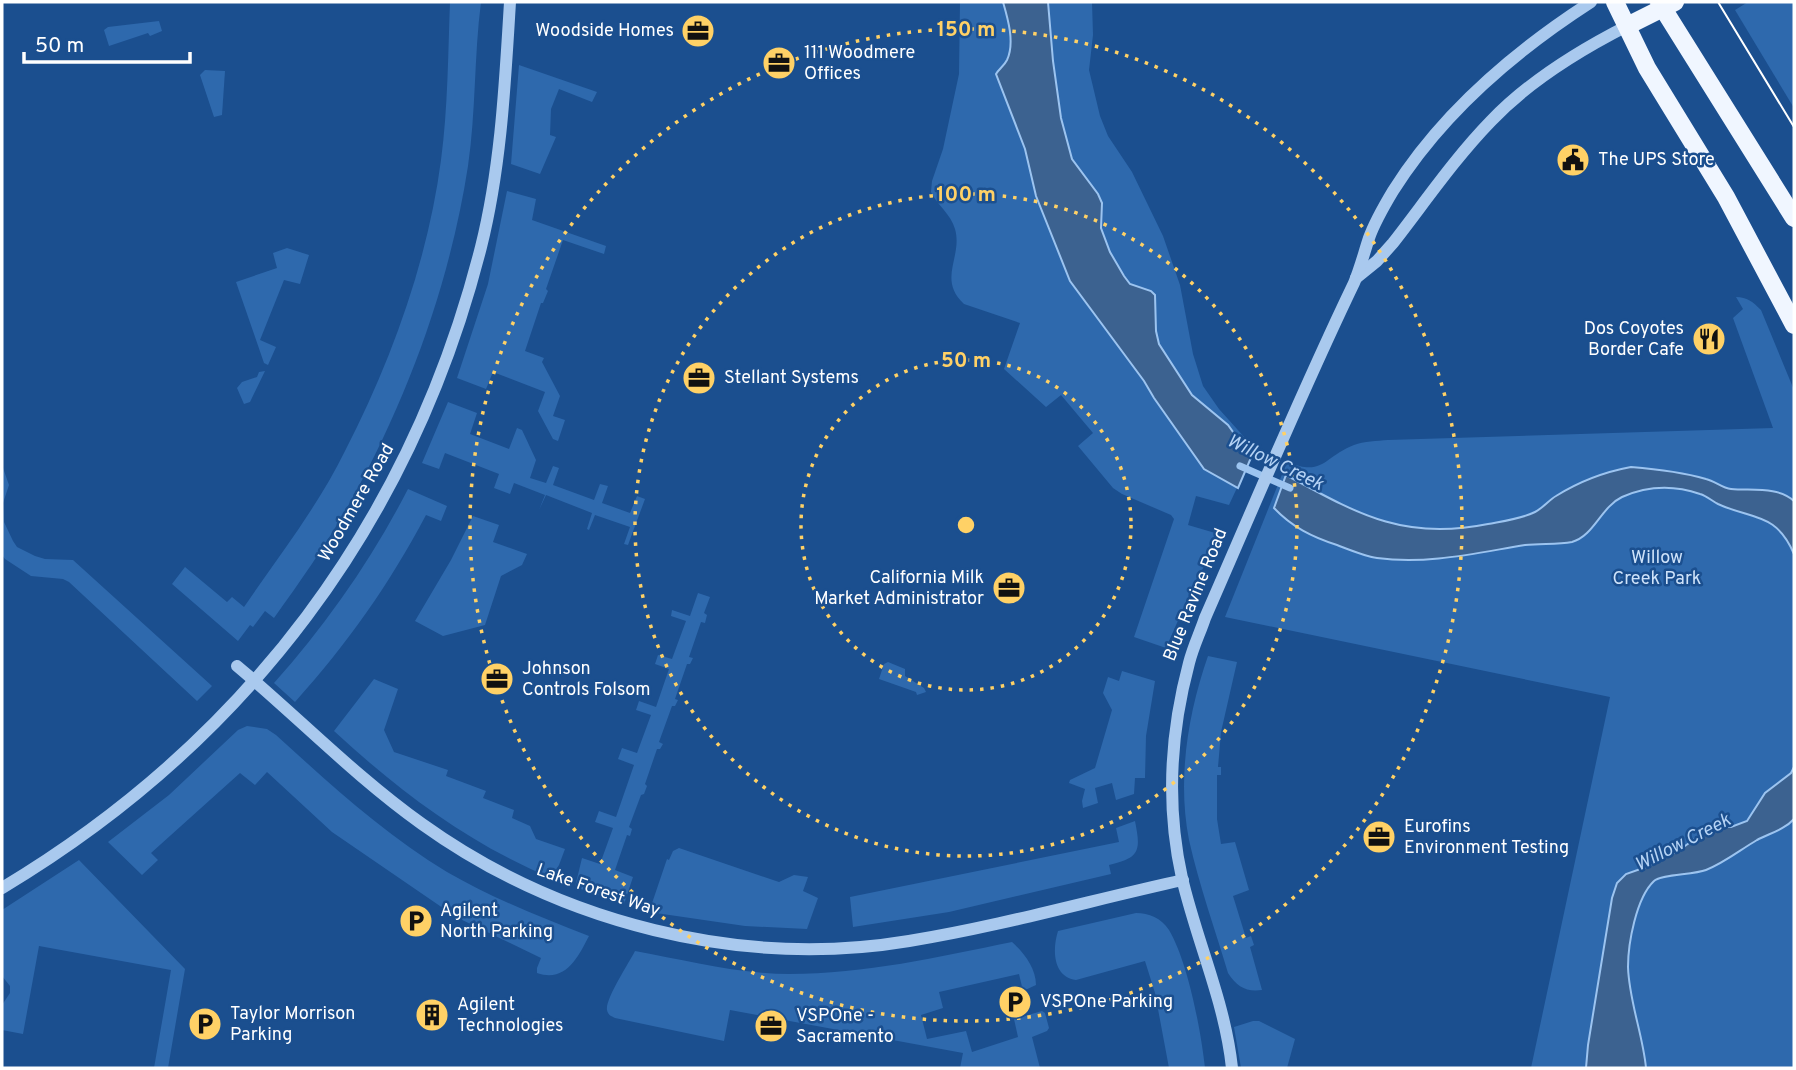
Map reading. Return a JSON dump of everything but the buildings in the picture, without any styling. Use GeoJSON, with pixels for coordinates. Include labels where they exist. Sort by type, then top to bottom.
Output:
{"type":"FeatureCollection","features":[{"type":"Feature","properties":{"kind":"main road"},"geometry":{"type":"LineString","coordinates":[[1615,2],[1647,68],[1726,197],[1794,325]]}},
{"type":"Feature","properties":{"kind":"main road"},"geometry":{"type":"LineString","coordinates":[[1666,4],[1794,218]]}},
{"type":"Feature","properties":{"kind":"main road","name":"Blue Ravine Road"},"geometry":{"type":"LineString","coordinates":[[1627,26],[1666,4]]}},
{"type":"Feature","properties":{"kind":"street","name":"Woodmere Road"},"geometry":{"type":"LineString","coordinates":[[2,888],[74,842],[144,789],[197,742],[255,682],[302,624],[371,522],[404,460],[436,387],[463,313],[495,176],[504,106],[510,2]]}},
{"type":"Feature","properties":{"kind":"street","name":"Blue Ravine Road"},"geometry":{"type":"LineString","coordinates":[[1232,1068],[1216,989],[1183,880],[1175,838],[1173,748],[1179,704],[1190,660],[1205,618],[1288,426],[1356,278],[1378,216],[1394,189],[1423,150],[1471,95],[1536,40],[1591,2]]}},
{"type":"Feature","properties":{"kind":"street","name":"Blue Ravine Road"},"geometry":{"type":"LineString","coordinates":[[1356,278],[1393,243],[1491,120],[1532,85],[1574,55],[1627,26]]}},
{"type":"Feature","properties":{"kind":"street","name":"Lake Forest Way"},"geometry":{"type":"LineString","coordinates":[[236,666],[385,796],[422,825],[461,850],[544,893],[653,930],[745,945],[792,948],[861,946],[958,931],[1183,880]]}},
{"type":"Feature","properties":{"kind":"green space"},"geometry":{"type":"Polygon","coordinates":[[[450,2],[481,2],[472,125],[460,209],[425,337],[392,419],[335,528],[274,618],[265,611],[238,641],[172,584],[185,567],[227,602],[232,597],[244,607],[323,491],[362,417],[405,310],[435,198],[445,121],[450,2]]]}},
{"type":"Feature","properties":{"kind":"green space"},"geometry":{"type":"Polygon","coordinates":[[[960,2],[1092,2],[1093,35],[1089,70],[1100,116],[1108,136],[1132,172],[1163,236],[1180,285],[1193,354],[1203,386],[1219,409],[1255,449],[1229,505],[1196,496],[1188,525],[1222,535],[1194,584],[1166,648],[1134,637],[1174,519],[1171,515],[1113,488],[1078,446],[1093,433],[1061,395],[1046,407],[1004,369],[1020,323],[964,304],[952,286],[957,239],[955,229],[931,192],[959,74],[960,2]]]}},
{"type":"Feature","properties":{"kind":"green space"},"geometry":{"type":"Polygon","coordinates":[[[1748,2],[1794,2],[1794,108],[1735,10],[1748,2]]]}},
{"type":"Feature","properties":{"kind":"green space"},"geometry":{"type":"Polygon","coordinates":[[[159,21],[162,31],[109,46],[104,30],[108,27],[159,21]]]}},
{"type":"Feature","properties":{"kind":"green space"},"geometry":{"type":"Polygon","coordinates":[[[519,65],[597,92],[592,102],[559,89],[551,109],[550,135],[556,137],[540,174],[511,164],[519,65]]]}},
{"type":"Feature","properties":{"kind":"green space"},"geometry":{"type":"Polygon","coordinates":[[[205,70],[225,71],[222,115],[214,117],[200,75],[205,70]]]}},
{"type":"Feature","properties":{"kind":"green space"},"geometry":{"type":"Polygon","coordinates":[[[507,191],[536,199],[532,220],[606,246],[604,254],[563,240],[546,289],[548,291],[541,303],[525,351],[544,358],[542,362],[560,396],[553,416],[565,420],[558,441],[553,439],[538,411],[545,392],[493,372],[486,389],[457,378],[488,284],[507,191]]]}},
{"type":"Feature","properties":{"kind":"green space"},"geometry":{"type":"Polygon","coordinates":[[[287,248],[309,255],[300,284],[284,280],[260,340],[276,347],[268,365],[264,363],[236,282],[277,268],[273,253],[287,248]]]}},
{"type":"Feature","properties":{"kind":"green space","name":"Willow Creek Park"},"geometry":{"type":"Polygon","coordinates":[[[1736,297],[1750,300],[1761,310],[1794,390],[1794,1068],[1531,1068],[1610,697],[1225,617],[1287,462],[1299,466],[1316,466],[1354,445],[1388,440],[1773,428],[1733,318],[1743,309],[1736,297]]]}},
{"type":"Feature","properties":{"kind":"green space"},"geometry":{"type":"Polygon","coordinates":[[[265,371],[250,402],[244,404],[237,388],[242,382],[265,371]]]}},
{"type":"Feature","properties":{"kind":"green space"},"geometry":{"type":"Polygon","coordinates":[[[448,402],[477,413],[470,434],[509,449],[517,428],[522,430],[536,460],[530,478],[546,483],[553,466],[559,468],[553,485],[594,500],[600,484],[608,486],[602,503],[630,513],[637,496],[645,499],[628,545],[624,544],[630,527],[595,515],[589,530],[587,529],[592,513],[546,495],[539,510],[545,495],[514,483],[510,494],[494,488],[499,474],[445,453],[439,469],[422,463],[448,402]]]}},
{"type":"Feature","properties":{"kind":"green space"},"geometry":{"type":"Polygon","coordinates":[[[2,465],[9,485],[3,503],[4,522],[17,547],[45,559],[73,560],[212,686],[197,701],[69,582],[31,576],[5,559],[2,555],[2,465]]]}},
{"type":"Feature","properties":{"kind":"green space"},"geometry":{"type":"Polygon","coordinates":[[[408,489],[447,506],[441,521],[426,515],[366,613],[295,702],[274,683],[312,638],[347,590],[408,489]]]}},
{"type":"Feature","properties":{"kind":"green space"},"geometry":{"type":"Polygon","coordinates":[[[473,516],[499,525],[493,542],[527,554],[522,565],[501,576],[485,625],[443,636],[415,621],[473,516]]]}},
{"type":"Feature","properties":{"kind":"green space"},"geometry":{"type":"Polygon","coordinates":[[[698,593],[710,597],[704,613],[707,615],[705,623],[701,622],[689,657],[693,658],[690,664],[687,664],[675,699],[678,700],[675,706],[672,706],[659,742],[663,744],[657,749],[645,784],[647,786],[629,827],[632,829],[630,836],[627,835],[615,870],[633,877],[624,904],[575,887],[582,858],[600,864],[613,828],[595,822],[599,811],[616,817],[634,765],[618,759],[622,748],[637,753],[651,715],[636,710],[639,701],[656,707],[669,669],[655,664],[658,655],[672,659],[686,621],[671,616],[672,610],[690,616],[698,593]]]}},
{"type":"Feature","properties":{"kind":"green space"},"geometry":{"type":"Polygon","coordinates":[[[1208,656],[1237,662],[1221,732],[1217,819],[1221,844],[1235,842],[1249,890],[1233,896],[1246,938],[1251,936],[1254,945],[1250,947],[1262,990],[1242,987],[1228,973],[1189,840],[1184,770],[1190,723],[1208,656]]]}},
{"type":"Feature","properties":{"kind":"green space"},"geometry":{"type":"Polygon","coordinates":[[[888,662],[905,669],[905,676],[926,692],[917,695],[916,692],[879,679],[884,664],[888,662]]]}},
{"type":"Feature","properties":{"kind":"green space"},"geometry":{"type":"Polygon","coordinates":[[[1122,671],[1155,681],[1146,736],[1145,778],[1135,778],[1134,794],[1116,800],[1112,783],[1095,788],[1098,803],[1083,808],[1085,789],[1069,783],[1095,768],[1112,710],[1103,693],[1108,677],[1119,681],[1122,671]]]}},
{"type":"Feature","properties":{"kind":"green space"},"geometry":{"type":"Polygon","coordinates":[[[374,679],[398,689],[384,730],[394,752],[448,770],[446,776],[486,791],[483,798],[514,810],[512,818],[530,826],[536,839],[565,849],[551,878],[491,849],[436,814],[384,775],[334,731],[374,679]]]}},
{"type":"Feature","properties":{"kind":"green space"},"geometry":{"type":"Polygon","coordinates":[[[247,726],[267,729],[276,735],[379,825],[447,872],[499,899],[589,936],[575,960],[556,974],[537,973],[541,958],[456,917],[332,832],[267,772],[255,785],[240,773],[151,853],[158,860],[142,875],[108,842],[169,795],[238,730],[247,726]]]}},
{"type":"Feature","properties":{"kind":"green space"},"geometry":{"type":"Polygon","coordinates":[[[1135,821],[1138,840],[1136,852],[1127,859],[1109,865],[1111,874],[949,912],[853,927],[850,897],[1119,842],[1116,828],[1135,821]]]}},
{"type":"Feature","properties":{"kind":"green space"},"geometry":{"type":"Polygon","coordinates":[[[679,848],[779,882],[794,875],[808,877],[803,891],[818,898],[807,929],[745,926],[649,912],[667,859],[679,848]]]}},
{"type":"Feature","properties":{"kind":"green space"},"geometry":{"type":"Polygon","coordinates":[[[79,860],[185,969],[168,1068],[154,1068],[171,970],[39,946],[23,1034],[2,1030],[2,1005],[10,993],[10,986],[2,976],[2,910],[79,860]]]}},
{"type":"Feature","properties":{"kind":"green space"},"geometry":{"type":"Polygon","coordinates":[[[1136,913],[1150,915],[1162,922],[1176,944],[1193,997],[1205,1068],[1169,1068],[1155,993],[1145,961],[1076,980],[1063,974],[1056,962],[1058,931],[1136,913]]]}},
{"type":"Feature","properties":{"kind":"green space"},"geometry":{"type":"Polygon","coordinates":[[[1012,942],[1028,961],[1036,985],[1023,991],[1019,974],[939,992],[943,1008],[921,1015],[927,1039],[966,1031],[972,1052],[1018,1037],[1014,1019],[1042,1011],[1049,1028],[1032,1037],[1040,1068],[960,1068],[963,1053],[730,1010],[724,1041],[615,1018],[607,1010],[613,990],[635,951],[731,969],[789,974],[873,968],[1012,942]]]}},
{"type":"Feature","properties":{"kind":"green space"},"geometry":{"type":"Polygon","coordinates":[[[1259,1021],[1295,1039],[1287,1068],[1241,1068],[1234,1027],[1259,1021]]]}},
{"type":"Feature","properties":{"kind":"shaded area"},"geometry":{"type":"Polygon","coordinates":[[[1003,2],[1048,2],[1061,118],[1072,159],[1102,203],[1101,228],[1110,252],[1124,276],[1130,284],[1155,295],[1159,344],[1192,395],[1228,425],[1243,446],[1253,453],[1238,488],[1204,469],[1144,381],[1070,281],[1036,196],[1025,149],[996,74],[1007,60],[1010,46],[1010,31],[1003,2]]]}},
{"type":"Feature","properties":{"kind":"shaded area"},"geometry":{"type":"Polygon","coordinates":[[[1631,467],[1688,474],[1731,489],[1764,490],[1788,496],[1794,501],[1794,554],[1779,531],[1762,519],[1718,504],[1703,495],[1670,488],[1651,489],[1622,497],[1608,507],[1586,534],[1572,542],[1525,545],[1414,560],[1396,560],[1357,553],[1311,535],[1295,526],[1274,508],[1286,475],[1336,502],[1382,520],[1431,529],[1458,528],[1524,516],[1583,482],[1631,467]]]}},
{"type":"Feature","properties":{"kind":"shaded area"},"geometry":{"type":"Polygon","coordinates":[[[1794,767],[1794,819],[1790,823],[1713,867],[1700,872],[1658,879],[1648,889],[1634,922],[1628,967],[1646,1068],[1586,1068],[1612,898],[1617,883],[1626,874],[1678,851],[1713,826],[1731,827],[1747,821],[1765,793],[1791,773],[1794,767]]]}},
{"type":"Feature","properties":{"kind":"waterway","name":"Willow Creek"},"geometry":{"type":"LineString","coordinates":[[1240,466],[1290,488]]}},
{"type":"Feature","properties":{"kind":"tram line"},"geometry":{"type":"LineString","coordinates":[[1718,2],[1794,127]]}},
{"type":"Feature","properties":{"kind":"place","name":"Woodside Homes"},"geometry":{"type":"Point","coordinates":[698,31]}},
{"type":"Feature","properties":{"kind":"place","name":"111 Woodmere Offices"},"geometry":{"type":"Point","coordinates":[779,63]}},
{"type":"Feature","properties":{"kind":"place","name":"The UPS Store"},"geometry":{"type":"Point","coordinates":[1573,160]}},
{"type":"Feature","properties":{"kind":"place","name":"Dos Coyotes Border Cafe"},"geometry":{"type":"Point","coordinates":[1709,339]}},
{"type":"Feature","properties":{"kind":"place","name":"Stellant Systems"},"geometry":{"type":"Point","coordinates":[699,378]}},
{"type":"Feature","properties":{"kind":"place","name":"California Milk Market Administrator"},"geometry":{"type":"Point","coordinates":[1009,588]}},
{"type":"Feature","properties":{"kind":"place","name":"Johnson Controls Folsom"},"geometry":{"type":"Point","coordinates":[497,679]}},
{"type":"Feature","properties":{"kind":"place","name":"Eurofins Environment Testing"},"geometry":{"type":"Point","coordinates":[1379,837]}},
{"type":"Feature","properties":{"kind":"place","name":"Agilent North Parking"},"geometry":{"type":"Point","coordinates":[416,921]}},
{"type":"Feature","properties":{"kind":"place","name":"VSPOne Parking"},"geometry":{"type":"Point","coordinates":[1015,1002]}},
{"type":"Feature","properties":{"kind":"place","name":"Agilent Technologies"},"geometry":{"type":"Point","coordinates":[432,1015]}},
{"type":"Feature","properties":{"kind":"place","name":"Taylor Morrison Parking"},"geometry":{"type":"Point","coordinates":[205,1024]}},
{"type":"Feature","properties":{"kind":"place","name":"VSPOne - Sacramento"},"geometry":{"type":"Point","coordinates":[771,1026]}}]}
